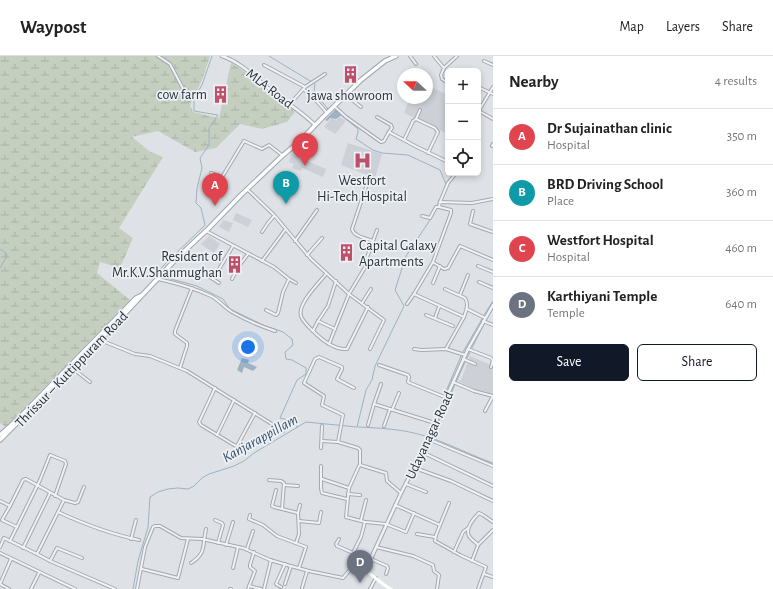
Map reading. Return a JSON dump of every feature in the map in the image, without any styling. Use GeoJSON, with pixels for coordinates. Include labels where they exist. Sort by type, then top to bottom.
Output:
{"type":"FeatureCollection","features":[{"type":"Feature","properties":{"kind":"main road","name":"Thrissur – Kuttippuram Road"},"geometry":{"type":"LineString","coordinates":[[0,436],[136,298],[140,296],[248,189],[302,139],[328,111],[372,70],[385,61],[396,56]]}},
{"type":"Feature","properties":{"kind":"main road","name":"Thrissur – Kuttippuram Road"},"geometry":{"type":"LineString","coordinates":[[0,440],[100,340],[138,300],[140,296]]}},
{"type":"Feature","properties":{"kind":"main road"},"geometry":{"type":"LineString","coordinates":[[366,571],[376,578],[381,584],[391,589]]}},
{"type":"Feature","properties":{"kind":"street"},"geometry":{"type":"LineString","coordinates":[[158,56],[170,64],[189,100]]}},
{"type":"Feature","properties":{"kind":"street","name":"MLA Road"},"geometry":{"type":"LineString","coordinates":[[222,56],[242,66],[271,91],[316,125]]}},
{"type":"Feature","properties":{"kind":"street"},"geometry":{"type":"LineString","coordinates":[[410,56],[416,64]]}},
{"type":"Feature","properties":{"kind":"street"},"geometry":{"type":"LineString","coordinates":[[434,56],[444,68]]}},
{"type":"Feature","properties":{"kind":"street"},"geometry":{"type":"LineString","coordinates":[[445,81],[442,79],[441,75],[444,68],[458,56]]}},
{"type":"Feature","properties":{"kind":"street"},"geometry":{"type":"LineString","coordinates":[[484,61],[493,65]]}},
{"type":"Feature","properties":{"kind":"street"},"geometry":{"type":"LineString","coordinates":[[264,65],[304,88],[328,111]]}},
{"type":"Feature","properties":{"kind":"street"},"geometry":{"type":"LineString","coordinates":[[290,104],[304,88],[325,74]]}},
{"type":"Feature","properties":{"kind":"street"},"geometry":{"type":"LineString","coordinates":[[481,107],[493,87]]}},
{"type":"Feature","properties":{"kind":"street"},"geometry":{"type":"LineString","coordinates":[[481,88],[493,94]]}},
{"type":"Feature","properties":{"kind":"street"},"geometry":{"type":"LineString","coordinates":[[345,95],[361,106]]}},
{"type":"Feature","properties":{"kind":"street"},"geometry":{"type":"LineString","coordinates":[[334,106],[346,117],[381,142],[384,141],[392,128],[391,125],[377,117]]}},
{"type":"Feature","properties":{"kind":"street"},"geometry":{"type":"LineString","coordinates":[[404,140],[420,110]]}},
{"type":"Feature","properties":{"kind":"street"},"geometry":{"type":"LineString","coordinates":[[481,111],[493,119]]}},
{"type":"Feature","properties":{"kind":"street"},"geometry":{"type":"LineString","coordinates":[[416,119],[438,130],[428,153]]}},
{"type":"Feature","properties":{"kind":"street"},"geometry":{"type":"LineString","coordinates":[[389,132],[445,161]]}},
{"type":"Feature","properties":{"kind":"street"},"geometry":{"type":"LineString","coordinates":[[213,192],[244,141],[262,149],[269,146],[283,156]]}},
{"type":"Feature","properties":{"kind":"street"},"geometry":{"type":"LineString","coordinates":[[211,173],[222,177]]}},
{"type":"Feature","properties":{"kind":"street"},"geometry":{"type":"LineString","coordinates":[[422,216],[430,218],[440,202],[448,183],[454,176]]}},
{"type":"Feature","properties":{"kind":"street"},"geometry":{"type":"LineString","coordinates":[[368,184],[352,232],[373,241]]}},
{"type":"Feature","properties":{"kind":"street"},"geometry":{"type":"LineString","coordinates":[[248,189],[326,274],[336,281],[349,294],[362,302],[384,320],[370,349]]}},
{"type":"Feature","properties":{"kind":"street"},"geometry":{"type":"LineString","coordinates":[[440,202],[472,203],[493,199]]}},
{"type":"Feature","properties":{"kind":"street"},"geometry":{"type":"LineString","coordinates":[[407,304],[433,262],[452,211],[437,207]]}},
{"type":"Feature","properties":{"kind":"street"},"geometry":{"type":"LineString","coordinates":[[295,241],[317,210]]}},
{"type":"Feature","properties":{"kind":"street"},"geometry":{"type":"LineString","coordinates":[[473,211],[470,224],[493,232]]}},
{"type":"Feature","properties":{"kind":"street"},"geometry":{"type":"LineString","coordinates":[[262,232],[274,216]]}},
{"type":"Feature","properties":{"kind":"street"},"geometry":{"type":"LineString","coordinates":[[262,261],[285,229]]}},
{"type":"Feature","properties":{"kind":"street"},"geometry":{"type":"LineString","coordinates":[[329,344],[349,294],[367,264],[366,260],[377,230]]}},
{"type":"Feature","properties":{"kind":"street"},"geometry":{"type":"LineString","coordinates":[[206,231],[274,267],[296,283]]}},
{"type":"Feature","properties":{"kind":"street"},"geometry":{"type":"LineString","coordinates":[[307,255],[322,238]]}},
{"type":"Feature","properties":{"kind":"street"},"geometry":{"type":"LineString","coordinates":[[213,279],[233,246]]}},
{"type":"Feature","properties":{"kind":"street"},"geometry":{"type":"LineString","coordinates":[[433,262],[445,269],[448,268],[460,246],[493,260]]}},
{"type":"Feature","properties":{"kind":"street"},"geometry":{"type":"LineString","coordinates":[[232,279],[248,254]]}},
{"type":"Feature","properties":{"kind":"street"},"geometry":{"type":"LineString","coordinates":[[432,284],[440,266]]}},
{"type":"Feature","properties":{"kind":"street"},"geometry":{"type":"LineString","coordinates":[[478,266],[493,272]]}},
{"type":"Feature","properties":{"kind":"street"},"geometry":{"type":"LineString","coordinates":[[199,271],[219,283]]}},
{"type":"Feature","properties":{"kind":"street"},"geometry":{"type":"LineString","coordinates":[[326,274],[300,307],[300,315],[313,331],[329,344],[347,349],[368,307]]}},
{"type":"Feature","properties":{"kind":"street"},"geometry":{"type":"LineString","coordinates":[[460,295],[468,275]]}},
{"type":"Feature","properties":{"kind":"street"},"geometry":{"type":"LineString","coordinates":[[157,279],[192,288],[219,301],[231,312],[260,326],[275,331]]}},
{"type":"Feature","properties":{"kind":"street"},"geometry":{"type":"LineString","coordinates":[[266,310],[276,315],[278,313],[283,292],[289,279]]}},
{"type":"Feature","properties":{"kind":"street"},"geometry":{"type":"LineString","coordinates":[[313,331],[328,306],[336,281]]}},
{"type":"Feature","properties":{"kind":"street"},"geometry":{"type":"LineString","coordinates":[[479,282],[493,288]]}},
{"type":"Feature","properties":{"kind":"street"},"geometry":{"type":"LineString","coordinates":[[180,368],[187,342],[175,334],[175,331],[192,288]]}},
{"type":"Feature","properties":{"kind":"street"},"geometry":{"type":"LineString","coordinates":[[362,302],[371,289]]}},
{"type":"Feature","properties":{"kind":"street"},"geometry":{"type":"LineString","coordinates":[[445,289],[460,295],[467,300],[464,317],[446,349]]}},
{"type":"Feature","properties":{"kind":"street"},"geometry":{"type":"LineString","coordinates":[[414,294],[439,307],[464,317]]}},
{"type":"Feature","properties":{"kind":"street","name":"Udayanagar Road"},"geometry":{"type":"LineString","coordinates":[[367,567],[395,505],[415,468],[455,383],[463,359],[493,305]]}},
{"type":"Feature","properties":{"kind":"street"},"geometry":{"type":"LineString","coordinates":[[435,318],[439,307]]}},
{"type":"Feature","properties":{"kind":"street"},"geometry":{"type":"LineString","coordinates":[[466,309],[493,325]]}},
{"type":"Feature","properties":{"kind":"street"},"geometry":{"type":"LineString","coordinates":[[426,315],[453,326]]}},
{"type":"Feature","properties":{"kind":"street"},"geometry":{"type":"LineString","coordinates":[[318,322],[336,329]]}},
{"type":"Feature","properties":{"kind":"street"},"geometry":{"type":"LineString","coordinates":[[100,340],[135,354],[150,356],[180,368],[215,388],[283,431]]}},
{"type":"Feature","properties":{"kind":"street"},"geometry":{"type":"LineString","coordinates":[[414,348],[422,350],[446,349],[465,355]]}},
{"type":"Feature","properties":{"kind":"street"},"geometry":{"type":"LineString","coordinates":[[468,349],[491,358],[493,361],[491,367]]}},
{"type":"Feature","properties":{"kind":"street"},"geometry":{"type":"LineString","coordinates":[[338,442],[343,415],[322,405],[324,396],[304,384],[304,382],[315,359],[319,358],[342,367],[337,379],[354,388]]}},
{"type":"Feature","properties":{"kind":"street"},"geometry":{"type":"LineString","coordinates":[[463,359],[475,364]]}},
{"type":"Feature","properties":{"kind":"street"},"geometry":{"type":"LineString","coordinates":[[379,364],[408,375],[410,377],[408,382],[410,384],[447,398]]}},
{"type":"Feature","properties":{"kind":"street"},"geometry":{"type":"LineString","coordinates":[[72,368],[90,382]]}},
{"type":"Feature","properties":{"kind":"street"},"geometry":{"type":"LineString","coordinates":[[455,383],[474,391],[493,396],[485,411]]}},
{"type":"Feature","properties":{"kind":"street"},"geometry":{"type":"LineString","coordinates":[[368,425],[381,384]]}},
{"type":"Feature","properties":{"kind":"street"},"geometry":{"type":"LineString","coordinates":[[215,388],[199,422],[200,425],[237,446],[255,413]]}},
{"type":"Feature","properties":{"kind":"street"},"geometry":{"type":"LineString","coordinates":[[384,426],[399,393]]}},
{"type":"Feature","properties":{"kind":"street"},"geometry":{"type":"LineString","coordinates":[[217,435],[234,400]]}},
{"type":"Feature","properties":{"kind":"street"},"geometry":{"type":"LineString","coordinates":[[374,404],[435,424]]}},
{"type":"Feature","properties":{"kind":"street"},"geometry":{"type":"LineString","coordinates":[[321,448],[322,426]]}},
{"type":"Feature","properties":{"kind":"street"},"geometry":{"type":"LineString","coordinates":[[429,438],[493,466]]}},
{"type":"Feature","properties":{"kind":"street"},"geometry":{"type":"LineString","coordinates":[[322,441],[338,442],[360,449],[360,466],[349,488],[346,517],[366,522],[386,524],[406,532],[414,514]]}},
{"type":"Feature","properties":{"kind":"street"},"geometry":{"type":"LineString","coordinates":[[422,452],[493,486]]}},
{"type":"Feature","properties":{"kind":"street"},"geometry":{"type":"LineString","coordinates":[[10,541],[37,486],[49,456],[65,461],[66,465],[55,496]]}},
{"type":"Feature","properties":{"kind":"street"},"geometry":{"type":"LineString","coordinates":[[321,466],[322,493],[347,499]]}},
{"type":"Feature","properties":{"kind":"street"},"geometry":{"type":"LineString","coordinates":[[360,466],[386,473],[387,481],[401,493]]}},
{"type":"Feature","properties":{"kind":"street"},"geometry":{"type":"LineString","coordinates":[[415,468],[451,481],[493,501]]}},
{"type":"Feature","properties":{"kind":"street"},"geometry":{"type":"LineString","coordinates":[[322,479],[349,488]]}},
{"type":"Feature","properties":{"kind":"street"},"geometry":{"type":"LineString","coordinates":[[0,524],[23,480],[28,480],[55,496],[75,503],[78,502],[84,487]]}},
{"type":"Feature","properties":{"kind":"street"},"geometry":{"type":"LineString","coordinates":[[269,480],[283,482],[282,509]]}},
{"type":"Feature","properties":{"kind":"street"},"geometry":{"type":"LineString","coordinates":[[406,484],[426,492]]}},
{"type":"Feature","properties":{"kind":"street"},"geometry":{"type":"LineString","coordinates":[[284,485],[298,486]]}},
{"type":"Feature","properties":{"kind":"street"},"geometry":{"type":"LineString","coordinates":[[276,490],[272,506],[298,513]]}},
{"type":"Feature","properties":{"kind":"street"},"geometry":{"type":"LineString","coordinates":[[23,548],[50,493]]}},
{"type":"Feature","properties":{"kind":"street"},"geometry":{"type":"LineString","coordinates":[[348,494],[360,495]]}},
{"type":"Feature","properties":{"kind":"street"},"geometry":{"type":"LineString","coordinates":[[0,500],[10,506]]}},
{"type":"Feature","properties":{"kind":"street"},"geometry":{"type":"LineString","coordinates":[[37,554],[64,500]]}},
{"type":"Feature","properties":{"kind":"street"},"geometry":{"type":"LineString","coordinates":[[361,520],[366,500]]}},
{"type":"Feature","properties":{"kind":"street"},"geometry":{"type":"LineString","coordinates":[[449,503],[435,537],[435,541],[486,567],[478,589]]}},
{"type":"Feature","properties":{"kind":"street"},"geometry":{"type":"LineString","coordinates":[[296,543],[299,534],[298,513],[300,505]]}},
{"type":"Feature","properties":{"kind":"street"},"geometry":{"type":"LineString","coordinates":[[395,505],[440,524]]}},
{"type":"Feature","properties":{"kind":"street"},"geometry":{"type":"LineString","coordinates":[[58,512],[88,526],[139,540]]}},
{"type":"Feature","properties":{"kind":"street"},"geometry":{"type":"LineString","coordinates":[[299,521],[319,523],[321,512]]}},
{"type":"Feature","properties":{"kind":"street"},"geometry":{"type":"LineString","coordinates":[[454,552],[463,532],[469,527],[479,513],[493,522]]}},
{"type":"Feature","properties":{"kind":"street"},"geometry":{"type":"LineString","coordinates":[[250,515],[249,520],[264,525],[278,536],[306,547],[299,568]]}},
{"type":"Feature","properties":{"kind":"street"},"geometry":{"type":"LineString","coordinates":[[2,520],[17,527]]}},
{"type":"Feature","properties":{"kind":"street"},"geometry":{"type":"LineString","coordinates":[[131,539],[136,520]]}},
{"type":"Feature","properties":{"kind":"street"},"geometry":{"type":"LineString","coordinates":[[215,520],[223,525],[218,543]]}},
{"type":"Feature","properties":{"kind":"street"},"geometry":{"type":"LineString","coordinates":[[226,545],[233,522]]}},
{"type":"Feature","properties":{"kind":"street"},"geometry":{"type":"LineString","coordinates":[[353,553],[366,522]]}},
{"type":"Feature","properties":{"kind":"street"},"geometry":{"type":"LineString","coordinates":[[138,589],[145,547],[153,527],[155,526],[160,526],[176,536],[188,539],[203,539],[247,549],[271,560],[307,571],[343,578],[354,566],[359,557],[337,546],[336,544],[338,539]]}},
{"type":"Feature","properties":{"kind":"street"},"geometry":{"type":"LineString","coordinates":[[469,527],[469,536],[478,545]]}},
{"type":"Feature","properties":{"kind":"street"},"geometry":{"type":"LineString","coordinates":[[191,562],[201,555],[206,529]]}},
{"type":"Feature","properties":{"kind":"street"},"geometry":{"type":"LineString","coordinates":[[472,561],[478,545],[493,530]]}},
{"type":"Feature","properties":{"kind":"street"},"geometry":{"type":"LineString","coordinates":[[247,549],[253,531]]}},
{"type":"Feature","properties":{"kind":"street"},"geometry":{"type":"LineString","coordinates":[[417,534],[435,537]]}},
{"type":"Feature","properties":{"kind":"street"},"geometry":{"type":"LineString","coordinates":[[0,535],[50,561],[115,589]]}},
{"type":"Feature","properties":{"kind":"street"},"geometry":{"type":"LineString","coordinates":[[0,547],[4,538]]}},
{"type":"Feature","properties":{"kind":"street"},"geometry":{"type":"LineString","coordinates":[[142,569],[178,578],[188,539]]}},
{"type":"Feature","properties":{"kind":"street"},"geometry":{"type":"LineString","coordinates":[[233,568],[238,547]]}},
{"type":"Feature","properties":{"kind":"street"},"geometry":{"type":"LineString","coordinates":[[376,547],[413,556],[433,565],[434,571],[439,575],[437,589]]}},
{"type":"Feature","properties":{"kind":"street"},"geometry":{"type":"LineString","coordinates":[[50,561],[57,548],[82,558]]}},
{"type":"Feature","properties":{"kind":"street"},"geometry":{"type":"LineString","coordinates":[[248,589],[254,571],[250,565],[254,552]]}},
{"type":"Feature","properties":{"kind":"street"},"geometry":{"type":"LineString","coordinates":[[0,553],[75,589]]}},
{"type":"Feature","properties":{"kind":"street"},"geometry":{"type":"LineString","coordinates":[[9,589],[0,584],[12,559]]}},
{"type":"Feature","properties":{"kind":"street"},"geometry":{"type":"LineString","coordinates":[[370,559],[388,567],[386,574]]}},
{"type":"Feature","properties":{"kind":"street"},"geometry":{"type":"LineString","coordinates":[[249,586],[262,589],[271,560]]}},
{"type":"Feature","properties":{"kind":"street"},"geometry":{"type":"LineString","coordinates":[[281,587],[276,584],[285,564]]}},
{"type":"Feature","properties":{"kind":"street"},"geometry":{"type":"LineString","coordinates":[[285,584],[291,566]]}},
{"type":"Feature","properties":{"kind":"street"},"geometry":{"type":"LineString","coordinates":[[354,566],[366,571]]}},
{"type":"Feature","properties":{"kind":"street"},"geometry":{"type":"LineString","coordinates":[[366,571],[367,567]]}},
{"type":"Feature","properties":{"kind":"street"},"geometry":{"type":"LineString","coordinates":[[366,571],[367,567]]}},
{"type":"Feature","properties":{"kind":"street"},"geometry":{"type":"LineString","coordinates":[[302,588],[307,571]]}},
{"type":"Feature","properties":{"kind":"street"},"geometry":{"type":"LineString","coordinates":[[31,589],[39,572]]}},
{"type":"Feature","properties":{"kind":"street"},"geometry":{"type":"LineString","coordinates":[[484,574],[493,577]]}},
{"type":"Feature","properties":{"kind":"street"},"geometry":{"type":"LineString","coordinates":[[370,589],[376,578]]}},
{"type":"Feature","properties":{"kind":"shaded area"},"geometry":{"type":"Polygon","coordinates":[[[433,88],[445,94],[445,133],[404,113],[408,104],[433,104],[433,88]]]}},
{"type":"Feature","properties":{"kind":"shaded area"},"geometry":{"type":"Polygon","coordinates":[[[340,117],[346,121],[335,134],[324,127],[331,118],[336,120],[340,117]]]}},
{"type":"Feature","properties":{"kind":"shaded area","name":"Westfort Hi-Tech Hospital"},"geometry":{"type":"Polygon","coordinates":[[[348,143],[382,154],[375,178],[341,165],[348,143]]]}},
{"type":"Feature","properties":{"kind":"shaded area"},"geometry":{"type":"Polygon","coordinates":[[[291,154],[326,169],[323,177],[302,168],[301,171],[292,168],[294,164],[289,162],[291,154]]]}},
{"type":"Feature","properties":{"kind":"shaded area"},"geometry":{"type":"Polygon","coordinates":[[[236,213],[252,220],[248,227],[233,220],[236,213]]]}},
{"type":"Feature","properties":{"kind":"shaded area"},"geometry":{"type":"Polygon","coordinates":[[[223,220],[233,223],[229,232],[219,227],[223,220]]]}},
{"type":"Feature","properties":{"kind":"shaded area"},"geometry":{"type":"Polygon","coordinates":[[[209,236],[220,244],[214,253],[201,244],[209,236]]]}},
{"type":"Feature","properties":{"kind":"shaded area"},"geometry":{"type":"Polygon","coordinates":[[[470,356],[493,366],[493,398],[458,381],[461,380],[470,356]]]}},
{"type":"Feature","properties":{"kind":"green space"},"geometry":{"type":"Polygon","coordinates":[[[0,56],[210,56],[202,80],[190,105],[193,112],[219,118],[231,63],[241,69],[266,91],[295,112],[287,122],[262,129],[240,124],[216,148],[195,152],[158,131],[132,137],[149,151],[163,157],[119,228],[133,238],[120,268],[100,262],[97,273],[130,300],[6,427],[0,423],[0,56]]]}},
{"type":"Feature","properties":{"kind":"water"},"geometry":{"type":"Polygon","coordinates":[[[336,109],[342,115],[336,119],[330,118],[327,121],[325,120],[336,109]]]}},
{"type":"Feature","properties":{"kind":"water"},"geometry":{"type":"Polygon","coordinates":[[[242,358],[249,360],[248,363],[257,367],[253,371],[244,367],[242,373],[237,370],[242,358]]]}},
{"type":"Feature","properties":{"kind":"waterway"},"geometry":{"type":"LineString","coordinates":[[160,272],[158,271],[205,225],[201,208],[196,203],[197,188],[202,168],[200,158],[209,145],[209,128],[218,115],[194,111],[194,98],[202,85],[212,56]]}},
{"type":"Feature","properties":{"kind":"waterway"},"geometry":{"type":"LineString","coordinates":[[269,56],[315,84],[314,92],[328,109]]}},
{"type":"Feature","properties":{"kind":"waterway"},"geometry":{"type":"LineString","coordinates":[[341,115],[358,129],[356,139],[373,150],[382,153],[408,155],[440,170],[446,184],[437,206]]}},
{"type":"Feature","properties":{"kind":"waterway","name":"Kanjarappillam"},"geometry":{"type":"LineString","coordinates":[[133,589],[138,561],[148,527],[150,497],[158,492],[168,489],[188,489],[209,474],[234,466],[244,461],[254,453],[306,422],[357,427],[366,390],[372,380],[375,366],[404,306],[395,290],[406,256],[436,209]]}},
{"type":"Feature","properties":{"kind":"waterway"},"geometry":{"type":"LineString","coordinates":[[0,249],[6,253],[7,256],[0,268]]}},
{"type":"Feature","properties":{"kind":"waterway"},"geometry":{"type":"LineString","coordinates":[[164,275],[167,278],[197,286],[223,299],[230,309],[263,325],[283,332],[292,339],[293,345],[285,352],[286,359],[292,360],[306,368],[306,374],[297,380],[280,418],[292,421],[297,427]]}},
{"type":"Feature","properties":{"kind":"waterway"},"geometry":{"type":"LineString","coordinates":[[484,315],[493,301]]}},
{"type":"Feature","properties":{"kind":"waterway"},"geometry":{"type":"LineString","coordinates":[[486,320],[493,308]]}},
{"type":"Feature","properties":{"kind":"waterway"},"geometry":{"type":"LineString","coordinates":[[463,352],[482,319]]}},
{"type":"Feature","properties":{"kind":"waterway"},"geometry":{"type":"LineString","coordinates":[[472,348],[484,324]]}},
{"type":"Feature","properties":{"kind":"waterway"},"geometry":{"type":"LineString","coordinates":[[467,358],[470,352]]}},
{"type":"Feature","properties":{"kind":"waterway"},"geometry":{"type":"LineString","coordinates":[[444,396],[461,356]]}},
{"type":"Feature","properties":{"kind":"waterway"},"geometry":{"type":"LineString","coordinates":[[432,437],[465,362]]}},
{"type":"Feature","properties":{"kind":"waterway"},"geometry":{"type":"LineString","coordinates":[[434,421],[444,397]]}},
{"type":"Feature","properties":{"kind":"waterway"},"geometry":{"type":"LineString","coordinates":[[427,435],[432,425]]}},
{"type":"Feature","properties":{"kind":"waterway"},"geometry":{"type":"LineString","coordinates":[[358,427],[392,429],[425,436],[493,463]]}},
{"type":"Feature","properties":{"kind":"place","name":"jawa showroom"},"geometry":{"type":"Point","coordinates":[350,75]}},
{"type":"Feature","properties":{"kind":"place","name":"cow farm"},"geometry":{"type":"Point","coordinates":[220,94]}},
{"type":"Feature","properties":{"kind":"place","name":"Westfort Hi-Tech Hospital"},"geometry":{"type":"Point","coordinates":[362,160]}},
{"type":"Feature","properties":{"kind":"place","name":"Westfort Hospital"},"geometry":{"type":"Point","coordinates":[305,166]}},
{"type":"Feature","properties":{"kind":"place","name":"BRD Driving School"},"geometry":{"type":"Point","coordinates":[286,204]}},
{"type":"Feature","properties":{"kind":"place","name":"Dr Sujainathan clinic"},"geometry":{"type":"Point","coordinates":[215,206]}},
{"type":"Feature","properties":{"kind":"place","name":"Capital Galaxy Apartments"},"geometry":{"type":"Point","coordinates":[346,253]}},
{"type":"Feature","properties":{"kind":"place","name":"Resident of Mr.K.V.Shanmughan"},"geometry":{"type":"Point","coordinates":[235,264]}},
{"type":"Feature","properties":{"kind":"place","name":"Karthiyani Temple"},"geometry":{"type":"Point","coordinates":[360,583]}}]}
